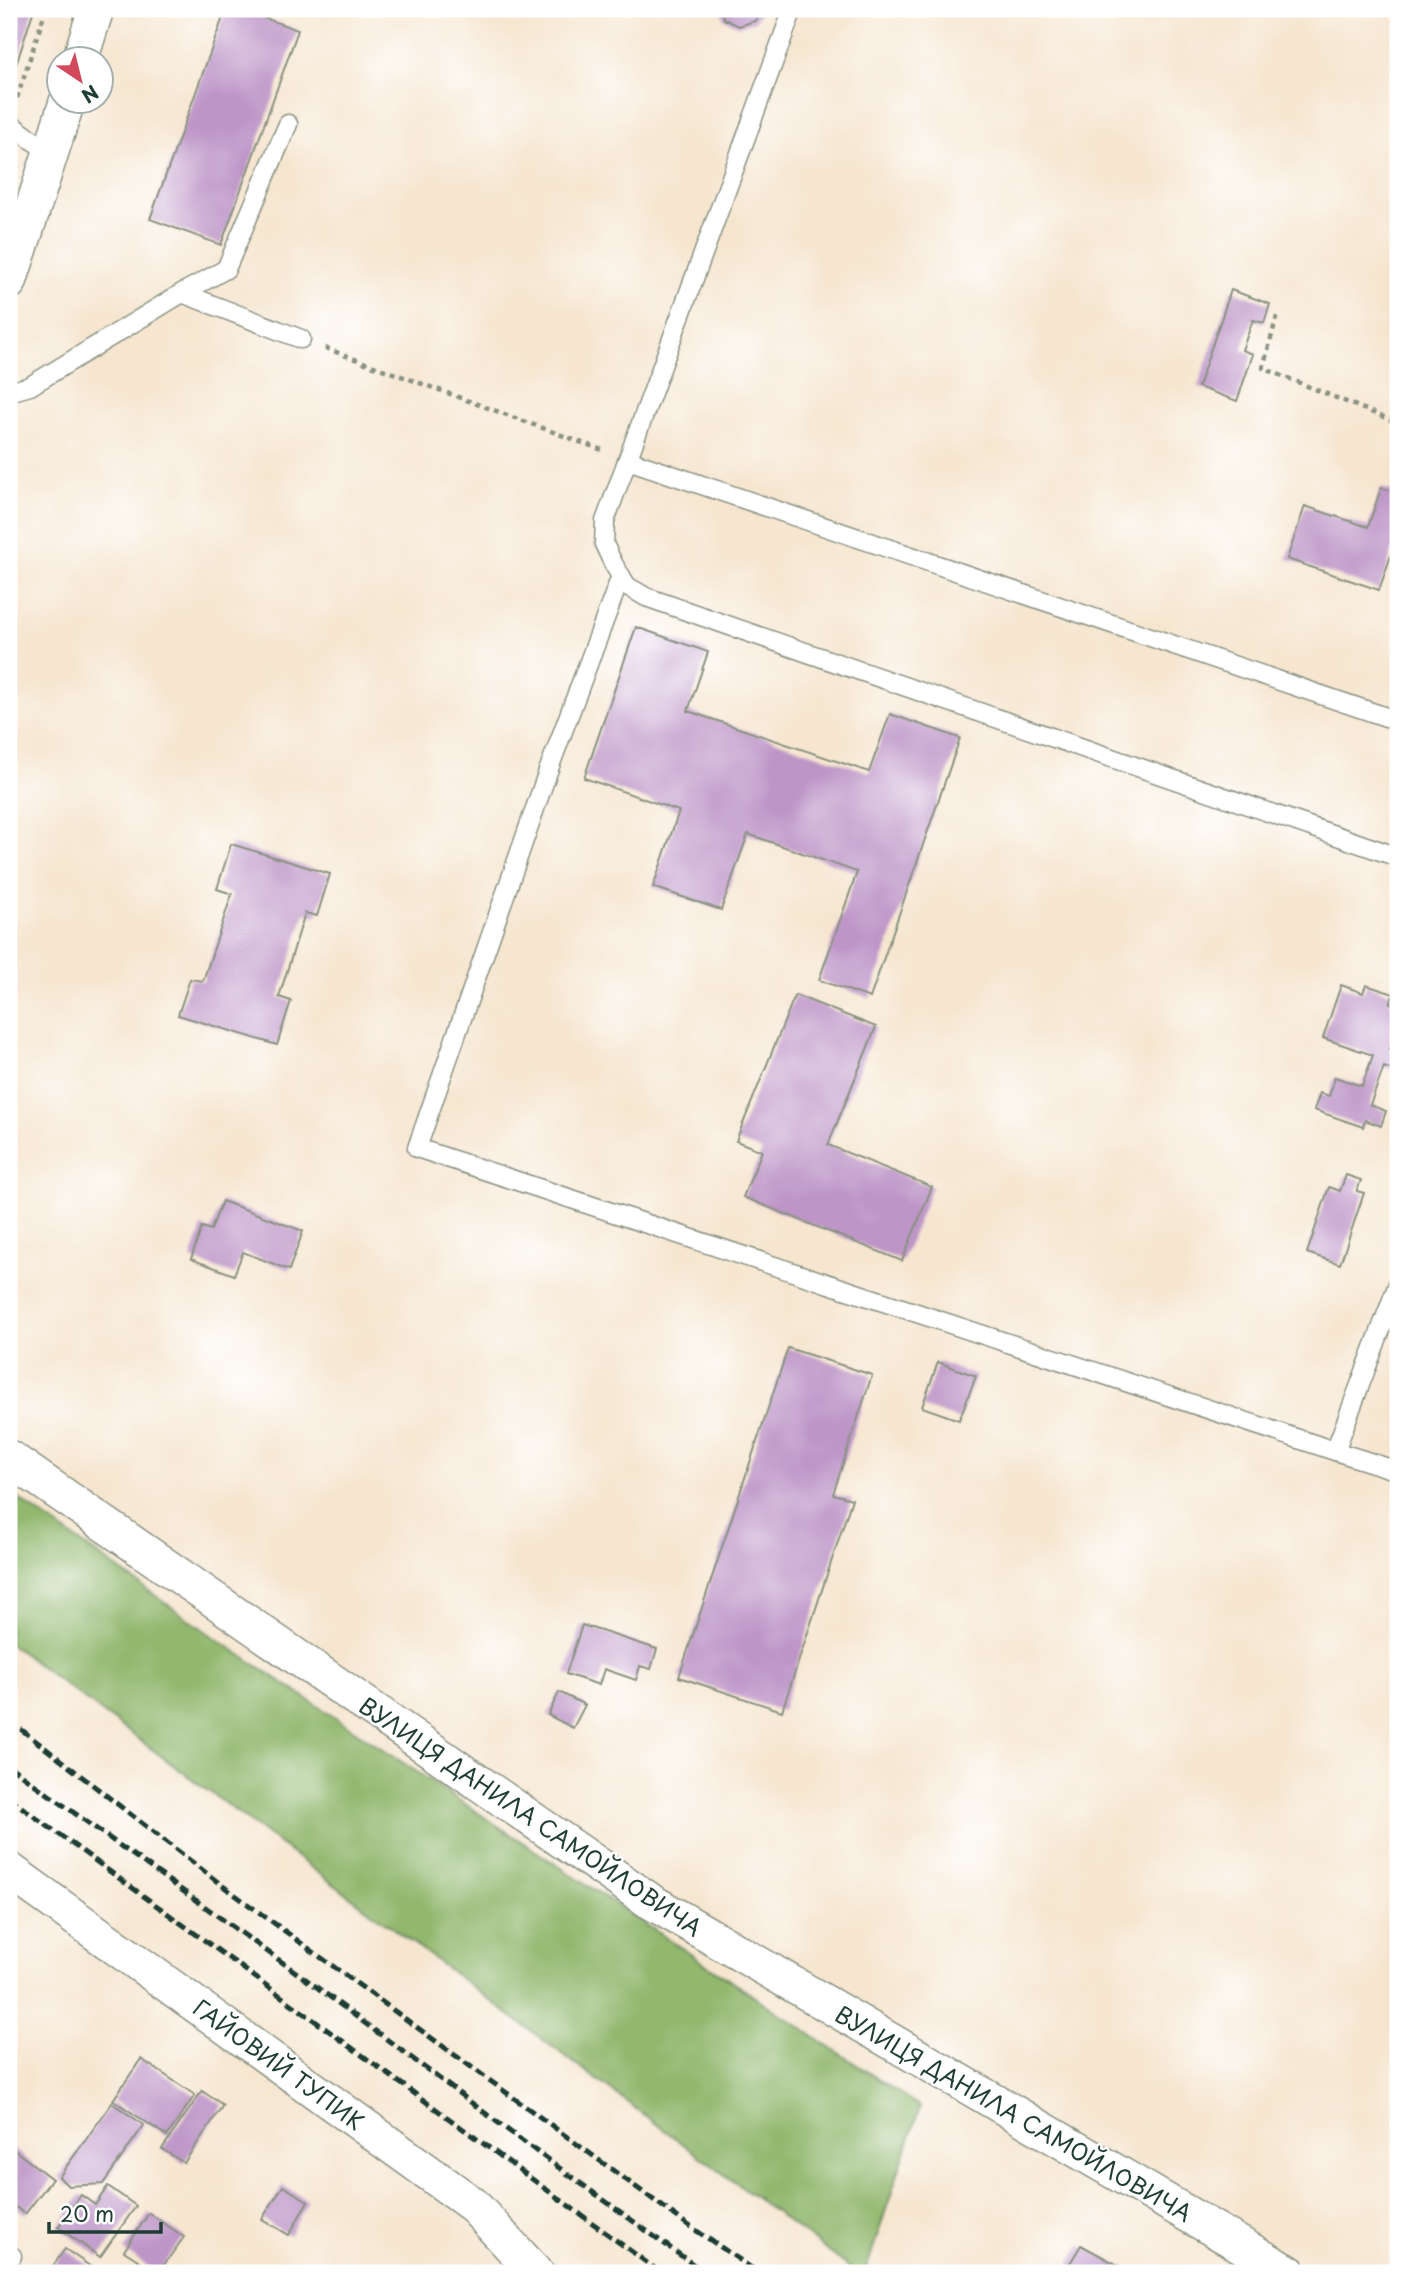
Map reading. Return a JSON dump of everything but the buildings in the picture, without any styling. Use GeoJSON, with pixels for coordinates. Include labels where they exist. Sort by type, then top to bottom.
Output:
{"type":"FeatureCollection","features":[{"type":"Feature","properties":{"kind":"street"},"geometry":{"type":"LineString","coordinates":[[84,46],[96,9]]}},
{"type":"Feature","properties":{"kind":"street"},"geometry":{"type":"LineString","coordinates":[[9,282],[62,116]]}},
{"type":"Feature","properties":{"kind":"street","name":"ВУЛИЦЯ ДАНИЛА САМОЙЛОВИЧА"},"geometry":{"type":"LineString","coordinates":[[9,1458],[650,1901],[1289,2273]]}},
{"type":"Feature","properties":{"kind":"street","name":"ГАЙОВИЙ ТУПИК"},"geometry":{"type":"LineString","coordinates":[[9,1870],[472,2204],[536,2273]]}},
{"type":"Feature","properties":{"kind":"lane"},"geometry":{"type":"LineString","coordinates":[[793,9],[604,522],[604,544],[627,586],[646,597],[1398,858]]}},
{"type":"Feature","properties":{"kind":"lane"},"geometry":{"type":"LineString","coordinates":[[9,122],[50,153]]}},
{"type":"Feature","properties":{"kind":"lane"},"geometry":{"type":"LineString","coordinates":[[9,392],[30,386],[226,269],[288,124]]}},
{"type":"Feature","properties":{"kind":"lane"},"geometry":{"type":"LineString","coordinates":[[182,293],[301,340]]}},
{"type":"Feature","properties":{"kind":"lane"},"geometry":{"type":"LineString","coordinates":[[628,460],[1398,721]]}},
{"type":"Feature","properties":{"kind":"lane"},"geometry":{"type":"LineString","coordinates":[[621,576],[547,774],[417,1148],[1398,1471]]}},
{"type":"Feature","properties":{"kind":"lane"},"geometry":{"type":"LineString","coordinates":[[1335,1451],[1398,1284]]}},
{"type":"Feature","properties":{"kind":"path"},"geometry":{"type":"LineString","coordinates":[[9,122],[46,9]]}},
{"type":"Feature","properties":{"kind":"path"},"geometry":{"type":"LineString","coordinates":[[1277,316],[1263,368],[1398,423]]}},
{"type":"Feature","properties":{"kind":"path"},"geometry":{"type":"LineString","coordinates":[[301,340],[628,460]]}},
{"type":"Feature","properties":{"kind":"green space"},"geometry":{"type":"Polygon","coordinates":[[[9,1492],[214,1637],[920,2107],[865,2273],[857,2273],[9,1643],[9,1492]]]}},
{"type":"Feature","properties":{"kind":"railway"},"geometry":{"type":"LineString","coordinates":[[9,1720],[223,1886],[688,2225],[759,2273]]}},
{"type":"Feature","properties":{"kind":"railway"},"geometry":{"type":"LineString","coordinates":[[9,1766],[318,1988],[705,2273]]}},
{"type":"Feature","properties":{"kind":"railway"},"geometry":{"type":"LineString","coordinates":[[9,1798],[661,2273]]}}]}
